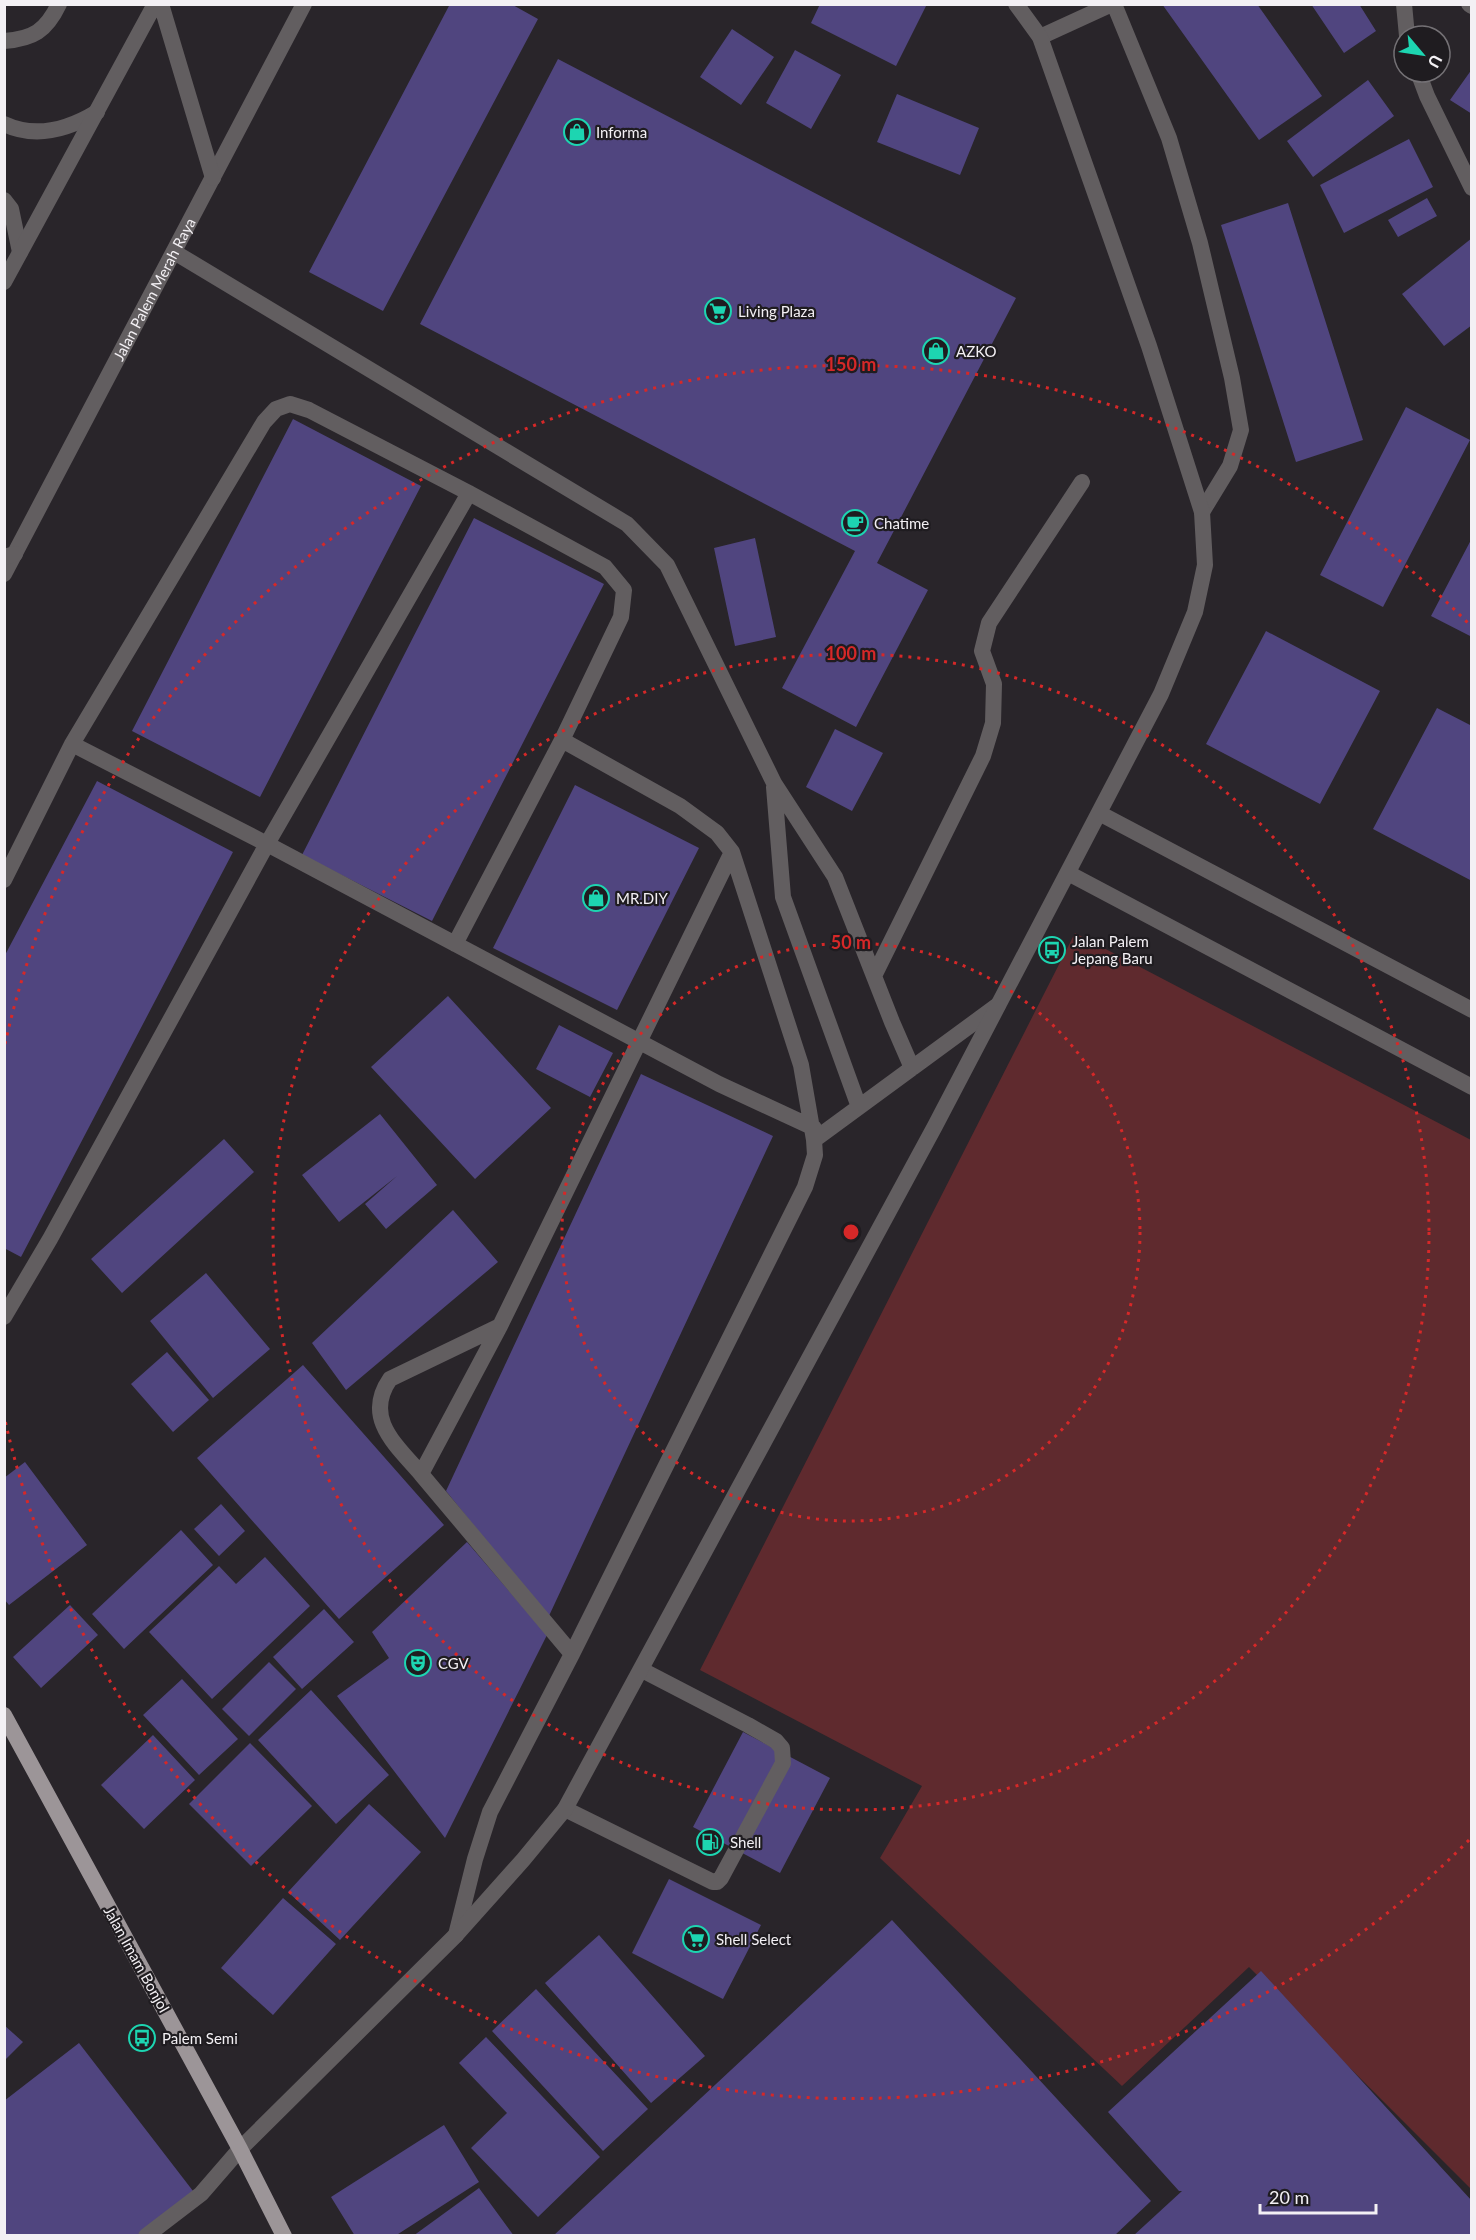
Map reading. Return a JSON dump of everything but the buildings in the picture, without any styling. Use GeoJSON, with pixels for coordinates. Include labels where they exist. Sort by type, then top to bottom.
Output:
{"type":"FeatureCollection","features":[{"type":"Feature","properties":{"kind":"main road","name":"Jalan Imam Bonjol"},"geometry":{"type":"LineString","coordinates":[[4,1715],[240,2149],[284,2235]]}},
{"type":"Feature","properties":{"kind":"street"},"geometry":{"type":"LineString","coordinates":[[4,41],[28,38],[51,21],[59,4]]}},
{"type":"Feature","properties":{"kind":"street"},"geometry":{"type":"LineString","coordinates":[[4,282],[154,4]]}},
{"type":"Feature","properties":{"kind":"street"},"geometry":{"type":"LineString","coordinates":[[161,4],[213,178]]}},
{"type":"Feature","properties":{"kind":"street","name":"Jalan Palem Merah Raya"},"geometry":{"type":"LineString","coordinates":[[4,574],[10,556],[174,252],[304,4]]}},
{"type":"Feature","properties":{"kind":"street"},"geometry":{"type":"LineString","coordinates":[[146,2235],[201,2194],[240,2149],[456,1935],[565,1809],[903,1186],[1068,873],[1161,694],[1195,612],[1204,565],[1202,512],[1149,346],[1040,37],[1016,4]]}},
{"type":"Feature","properties":{"kind":"street"},"geometry":{"type":"LineString","coordinates":[[1040,37],[1113,4],[1169,138],[1200,243],[1232,378],[1241,430],[1230,466],[1202,512]]}},
{"type":"Feature","properties":{"kind":"street"},"geometry":{"type":"LineString","coordinates":[[1404,4],[1406,24]]}},
{"type":"Feature","properties":{"kind":"street"},"geometry":{"type":"LineString","coordinates":[[1422,84],[1472,188]]}},
{"type":"Feature","properties":{"kind":"street"},"geometry":{"type":"LineString","coordinates":[[4,124],[32,132],[55,130],[77,124],[97,112]]}},
{"type":"Feature","properties":{"kind":"street"},"geometry":{"type":"LineString","coordinates":[[4,200],[11,210],[20,252]]}},
{"type":"Feature","properties":{"kind":"street"},"geometry":{"type":"LineString","coordinates":[[174,252],[627,524],[667,565],[774,783],[836,877],[912,1068]]}},
{"type":"Feature","properties":{"kind":"street"},"geometry":{"type":"LineString","coordinates":[[4,880],[72,744],[264,422],[276,409],[290,404],[309,410],[605,567],[624,590],[621,617],[562,740],[455,944]]}},
{"type":"Feature","properties":{"kind":"street"},"geometry":{"type":"LineString","coordinates":[[875,974],[983,756],[993,723],[994,684],[982,651],[989,623],[1082,482]]}},
{"type":"Feature","properties":{"kind":"street"},"geometry":{"type":"LineString","coordinates":[[4,1317],[267,844],[469,493]]}},
{"type":"Feature","properties":{"kind":"street"},"geometry":{"type":"LineString","coordinates":[[456,1935],[475,1859],[490,1812],[572,1654],[805,1186],[815,1155],[814,1134],[801,1065],[732,852],[717,833],[680,806],[562,740]]}},
{"type":"Feature","properties":{"kind":"street"},"geometry":{"type":"LineString","coordinates":[[72,744],[267,844],[814,1134]]}},
{"type":"Feature","properties":{"kind":"street"},"geometry":{"type":"LineString","coordinates":[[774,783],[783,897],[859,1107]]}},
{"type":"Feature","properties":{"kind":"street"},"geometry":{"type":"LineString","coordinates":[[1099,813],[1472,1010]]}},
{"type":"Feature","properties":{"kind":"street"},"geometry":{"type":"LineString","coordinates":[[421,1474],[500,1326],[732,852]]}},
{"type":"Feature","properties":{"kind":"street"},"geometry":{"type":"LineString","coordinates":[[1068,873],[1472,1088]]}},
{"type":"Feature","properties":{"kind":"street"},"geometry":{"type":"LineString","coordinates":[[814,1134],[859,1107],[998,1005]]}},
{"type":"Feature","properties":{"kind":"street"},"geometry":{"type":"LineString","coordinates":[[500,1326],[390,1379],[382,1390],[379,1406],[382,1425],[397,1446],[572,1654]]}},
{"type":"Feature","properties":{"kind":"street"},"geometry":{"type":"LineString","coordinates":[[565,1809],[713,1882],[721,1878],[783,1763],[782,1748],[776,1741],[748,1725],[642,1670]]}},
{"type":"Feature","properties":{"kind":"shaded area"},"geometry":{"type":"Polygon","coordinates":[[[1075,933],[1471,1140],[1471,2189],[1249,1967],[1122,2086],[880,1858],[922,1786],[700,1670],[1075,933]]]}},
{"type":"Feature","properties":{"kind":"place","name":"Informa"},"geometry":{"type":"Point","coordinates":[577,132]}},
{"type":"Feature","properties":{"kind":"place","name":"Living Plaza"},"geometry":{"type":"Point","coordinates":[718,311]}},
{"type":"Feature","properties":{"kind":"place","name":"AZKO"},"geometry":{"type":"Point","coordinates":[936,351]}},
{"type":"Feature","properties":{"kind":"place","name":"Chatime"},"geometry":{"type":"Point","coordinates":[855,523]}},
{"type":"Feature","properties":{"kind":"place","name":"MR.DIY"},"geometry":{"type":"Point","coordinates":[596,898]}},
{"type":"Feature","properties":{"kind":"place","name":"Jalan Palem Jepang Baru"},"geometry":{"type":"Point","coordinates":[1052,950]}},
{"type":"Feature","properties":{"kind":"place","name":"CGV"},"geometry":{"type":"Point","coordinates":[418,1663]}},
{"type":"Feature","properties":{"kind":"place","name":"Shell"},"geometry":{"type":"Point","coordinates":[710,1842]}},
{"type":"Feature","properties":{"kind":"place","name":"Shell Select"},"geometry":{"type":"Point","coordinates":[696,1939]}},
{"type":"Feature","properties":{"kind":"place","name":"Palem Semi"},"geometry":{"type":"Point","coordinates":[142,2038]}}]}
